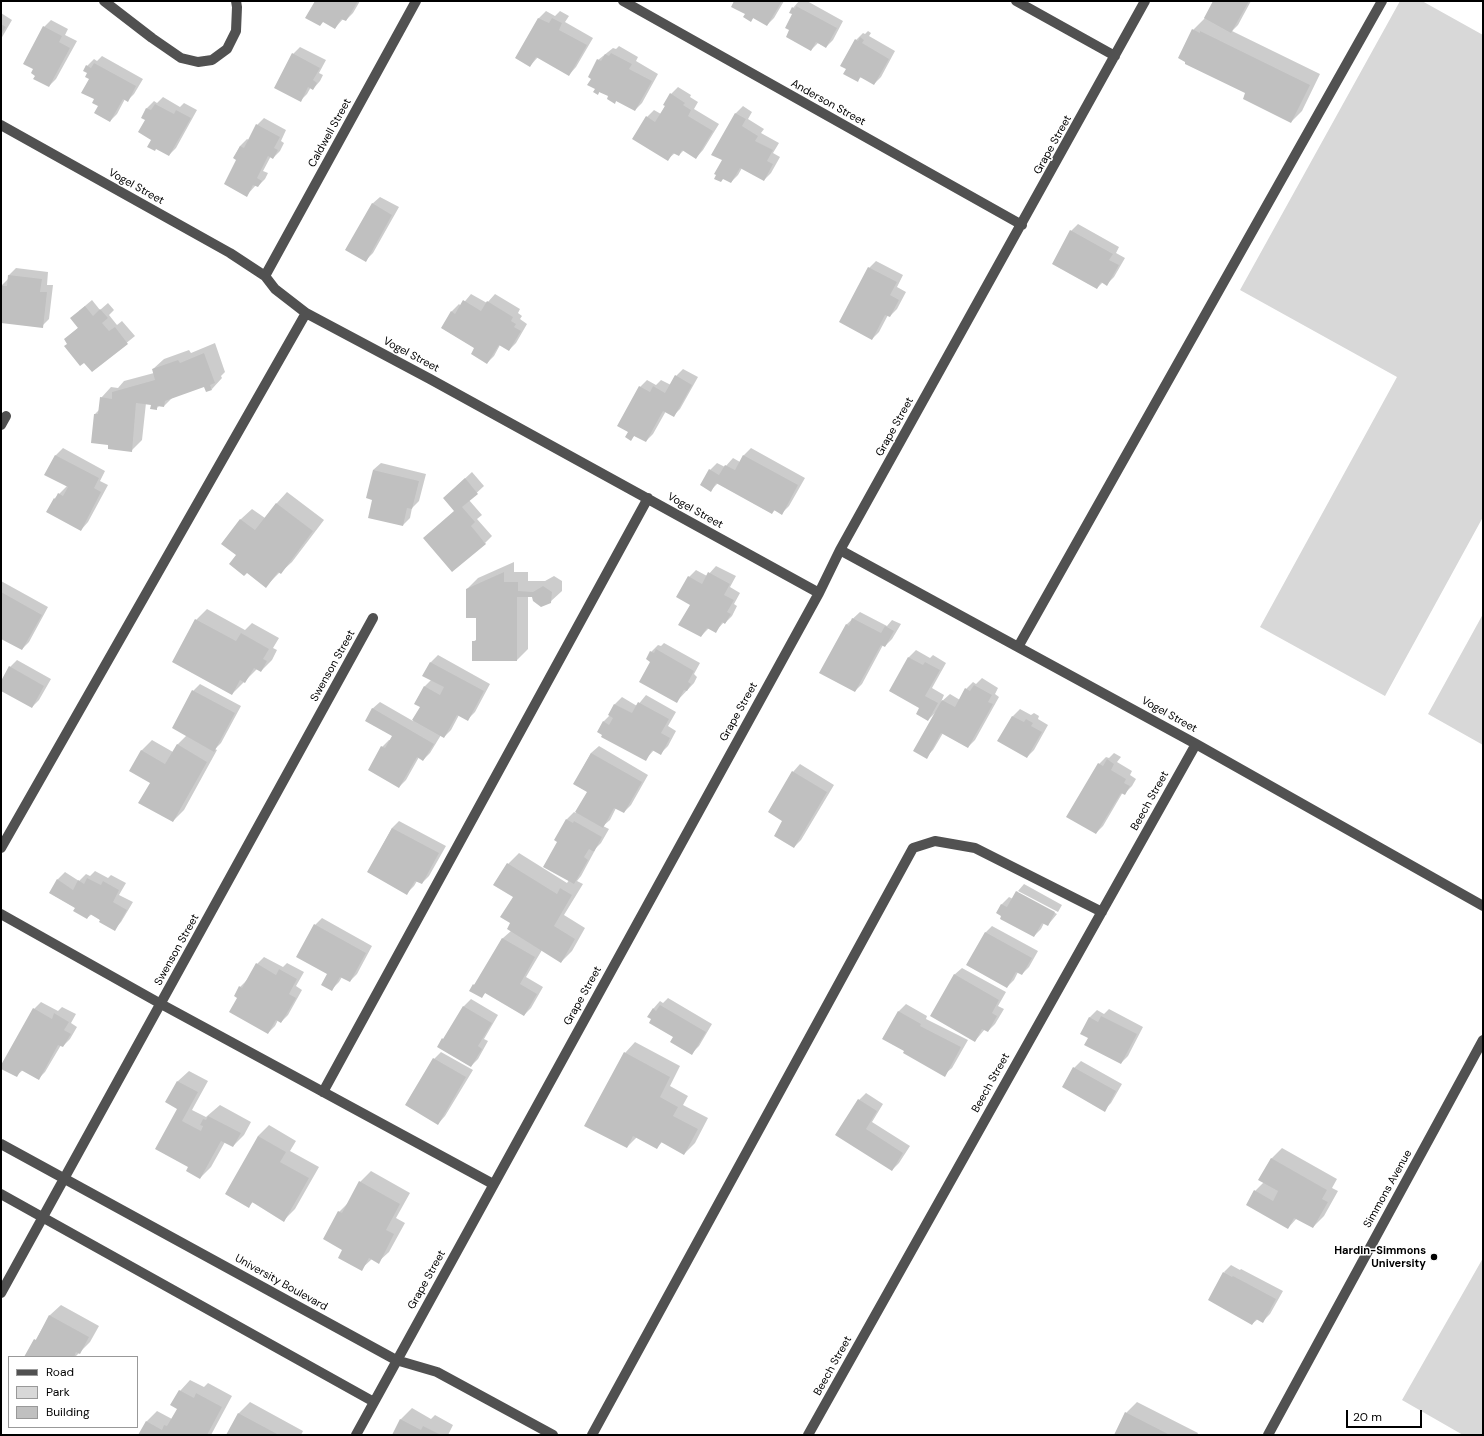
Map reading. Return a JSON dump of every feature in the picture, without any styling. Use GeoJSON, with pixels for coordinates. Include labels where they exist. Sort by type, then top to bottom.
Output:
{"type":"FeatureCollection","features":[{"type":"Feature","properties":{"kind":"street"},"geometry":{"type":"LineString","coordinates":[[104,1],[181,58],[198,62],[212,60],[228,49],[236,31],[236,1]]}},
{"type":"Feature","properties":{"kind":"street","name":"Caldwell Street"},"geometry":{"type":"LineString","coordinates":[[265,276],[416,1]]}},
{"type":"Feature","properties":{"kind":"street","name":"Anderson Street"},"geometry":{"type":"LineString","coordinates":[[623,1],[1022,225]]}},
{"type":"Feature","properties":{"kind":"street"},"geometry":{"type":"LineString","coordinates":[[1016,1],[1115,56]]}},
{"type":"Feature","properties":{"kind":"street","name":"Grape Street"},"geometry":{"type":"LineString","coordinates":[[356,1435],[840,550],[1022,225],[1145,1]]}},
{"type":"Feature","properties":{"kind":"street"},"geometry":{"type":"LineString","coordinates":[[1018,647],[1382,1]]}},
{"type":"Feature","properties":{"kind":"street","name":"Vogel Street"},"geometry":{"type":"LineString","coordinates":[[1,125],[230,253],[265,276],[275,289],[306,313],[437,382],[818,592]]}},
{"type":"Feature","properties":{"kind":"street"},"geometry":{"type":"LineString","coordinates":[[1,848],[306,313]]}},
{"type":"Feature","properties":{"kind":"street"},"geometry":{"type":"LineString","coordinates":[[324,1092],[648,498]]}},
{"type":"Feature","properties":{"kind":"street","name":"Vogel Street"},"geometry":{"type":"LineString","coordinates":[[840,550],[1196,744],[1483,906]]}},
{"type":"Feature","properties":{"kind":"street","name":"Swenson Street"},"geometry":{"type":"LineString","coordinates":[[1,1293],[373,618]]}},
{"type":"Feature","properties":{"kind":"street","name":"Beech Street"},"geometry":{"type":"LineString","coordinates":[[808,1435],[1196,744]]}},
{"type":"Feature","properties":{"kind":"street"},"geometry":{"type":"LineString","coordinates":[[592,1435],[913,848],[935,841],[975,848],[1102,912]]}},
{"type":"Feature","properties":{"kind":"street"},"geometry":{"type":"LineString","coordinates":[[1,914],[161,1004],[493,1184]]}},
{"type":"Feature","properties":{"kind":"street","name":"Simmons Avenue"},"geometry":{"type":"LineString","coordinates":[[1268,1435],[1483,1040]]}},
{"type":"Feature","properties":{"kind":"street","name":"University Boulevard"},"geometry":{"type":"LineString","coordinates":[[1,1144],[396,1360],[436,1372],[553,1435]]}},
{"type":"Feature","properties":{"kind":"street"},"geometry":{"type":"LineString","coordinates":[[1,1194],[43,1216],[374,1402]]}},
{"type":"Feature","properties":{"kind":"green space"},"geometry":{"type":"Polygon","coordinates":[[[1400,1],[1422,1],[1483,35],[1483,517],[1385,696],[1260,627],[1397,377],[1240,290],[1400,1]]]}},
{"type":"Feature","properties":{"kind":"green space"},"geometry":{"type":"Polygon","coordinates":[[[1483,614],[1483,745],[1428,714],[1483,614]]]}},
{"type":"Feature","properties":{"kind":"green space"},"geometry":{"type":"Polygon","coordinates":[[[1483,1258],[1483,1435],[1463,1435],[1402,1400],[1483,1258]]]}},
{"type":"Feature","properties":{"kind":"building"},"geometry":{"type":"Polygon","coordinates":[[[315,1],[358,1],[346,21],[341,19],[335,29],[323,22],[320,26],[305,18],[315,1]]]}},
{"type":"Feature","properties":{"kind":"building"},"geometry":{"type":"Polygon","coordinates":[[[734,1],[782,1],[767,26],[753,18],[751,22],[743,17],[745,14],[731,7],[734,1]]]}},
{"type":"Feature","properties":{"kind":"building"},"geometry":{"type":"Polygon","coordinates":[[[1213,1],[1249,1],[1231,33],[1204,18],[1213,1]]]}},
{"type":"Feature","properties":{"kind":"building"},"geometry":{"type":"Polygon","coordinates":[[[796,6],[837,28],[826,48],[816,42],[811,51],[786,37],[789,30],[785,28],[792,14],[789,13],[792,7],[795,9],[796,6]]]}},
{"type":"Feature","properties":{"kind":"building"},"geometry":{"type":"Polygon","coordinates":[[[538,18],[549,23],[552,18],[562,23],[559,30],[587,45],[569,76],[536,57],[530,67],[515,58],[538,18]]]}},
{"type":"Feature","properties":{"kind":"building"},"geometry":{"type":"Polygon","coordinates":[[[1,24],[6,27],[1,35],[1,24]]]}},
{"type":"Feature","properties":{"kind":"building"},"geometry":{"type":"Polygon","coordinates":[[[43,26],[62,36],[59,42],[70,48],[49,87],[33,79],[35,76],[31,73],[33,69],[23,64],[43,26]]]}},
{"type":"Feature","properties":{"kind":"building"},"geometry":{"type":"Polygon","coordinates":[[[1192,29],[1200,33],[1200,31],[1310,85],[1291,123],[1243,99],[1245,93],[1185,64],[1185,62],[1178,58],[1192,29]]]}},
{"type":"Feature","properties":{"kind":"building"},"geometry":{"type":"Polygon","coordinates":[[[860,37],[864,40],[862,43],[889,59],[874,85],[860,77],[858,82],[843,74],[846,69],[840,66],[855,39],[858,41],[860,37]]]}},
{"type":"Feature","properties":{"kind":"building"},"geometry":{"type":"Polygon","coordinates":[[[292,53],[320,68],[313,80],[317,83],[313,90],[308,87],[301,102],[274,88],[292,53]]]}},
{"type":"Feature","properties":{"kind":"building"},"geometry":{"type":"Polygon","coordinates":[[[611,53],[632,64],[629,69],[652,81],[635,111],[616,101],[615,104],[607,99],[608,96],[599,92],[598,95],[593,92],[595,89],[587,85],[591,79],[588,77],[597,59],[601,61],[605,54],[609,56],[611,53]]]}},
{"type":"Feature","properties":{"kind":"building"},"geometry":{"type":"Polygon","coordinates":[[[94,63],[136,86],[128,102],[123,99],[110,122],[94,113],[98,106],[92,103],[94,99],[81,93],[89,79],[85,77],[87,73],[83,71],[86,65],[91,68],[94,63]]]}},
{"type":"Feature","properties":{"kind":"building"},"geometry":{"type":"Polygon","coordinates":[[[670,93],[685,103],[683,105],[691,110],[688,116],[713,131],[696,159],[682,150],[679,156],[673,153],[668,161],[632,139],[646,116],[655,122],[665,106],[663,105],[670,93]]]}},
{"type":"Feature","properties":{"kind":"building"},"geometry":{"type":"Polygon","coordinates":[[[155,104],[174,114],[176,110],[191,118],[169,156],[156,149],[155,151],[147,147],[151,140],[138,132],[145,120],[141,118],[146,108],[151,110],[155,104]]]}},
{"type":"Feature","properties":{"kind":"building"},"geometry":{"type":"Polygon","coordinates":[[[735,113],[746,119],[742,126],[758,136],[755,141],[773,150],[767,161],[773,164],[764,181],[740,168],[731,183],[723,179],[721,182],[714,179],[716,175],[714,174],[722,160],[711,155],[735,113]]]}},
{"type":"Feature","properties":{"kind":"building"},"geometry":{"type":"Polygon","coordinates":[[[256,124],[280,137],[274,148],[278,150],[273,159],[268,156],[257,178],[262,181],[258,187],[253,185],[247,197],[224,184],[236,160],[233,158],[240,146],[244,148],[256,124]]]}},
{"type":"Feature","properties":{"kind":"building"},"geometry":{"type":"Polygon","coordinates":[[[372,203],[392,215],[366,262],[345,250],[372,203]]]}},
{"type":"Feature","properties":{"kind":"building"},"geometry":{"type":"Polygon","coordinates":[[[1070,230],[1113,254],[1109,260],[1119,265],[1107,286],[1101,282],[1097,289],[1052,264],[1070,230]]]}},
{"type":"Feature","properties":{"kind":"building"},"geometry":{"type":"Polygon","coordinates":[[[868,267],[897,282],[890,295],[899,300],[890,317],[885,315],[872,340],[839,322],[868,267]]]}},
{"type":"Feature","properties":{"kind":"building"},"geometry":{"type":"Polygon","coordinates":[[[8,275],[42,279],[40,292],[47,292],[43,328],[1,323],[1,286],[7,286],[8,275]]]}},
{"type":"Feature","properties":{"kind":"building"},"geometry":{"type":"Polygon","coordinates":[[[463,300],[481,311],[487,301],[513,317],[511,321],[516,324],[514,327],[521,331],[509,351],[499,345],[487,364],[471,354],[474,348],[441,328],[451,311],[455,314],[463,300]]]}},
{"type":"Feature","properties":{"kind":"building"},"geometry":{"type":"Polygon","coordinates":[[[85,306],[93,316],[100,309],[108,318],[102,323],[109,331],[115,327],[128,344],[92,372],[84,363],[80,366],[64,346],[67,344],[64,339],[78,328],[70,318],[85,306]]]}},
{"type":"Feature","properties":{"kind":"building"},"geometry":{"type":"Polygon","coordinates":[[[204,353],[215,383],[210,385],[212,390],[206,392],[204,387],[165,401],[164,407],[157,406],[157,410],[150,409],[151,405],[136,403],[132,452],[108,449],[108,445],[91,443],[94,414],[98,414],[100,397],[112,399],[112,392],[155,380],[152,369],[178,360],[180,363],[204,353]]]}},
{"type":"Feature","properties":{"kind":"building"},"geometry":{"type":"Polygon","coordinates":[[[675,375],[692,385],[674,417],[663,411],[646,442],[634,436],[631,441],[625,437],[628,432],[617,426],[639,386],[650,392],[653,386],[665,393],[675,375]]]}},
{"type":"Feature","properties":{"kind":"building"},"geometry":{"type":"Polygon","coordinates":[[[55,455],[99,478],[94,488],[101,492],[81,531],[46,512],[58,493],[63,496],[68,487],[44,475],[55,455]]]}},
{"type":"Feature","properties":{"kind":"building"},"geometry":{"type":"Polygon","coordinates":[[[743,455],[798,485],[782,515],[774,510],[772,514],[716,483],[711,492],[700,485],[709,469],[719,475],[725,465],[735,470],[743,455]]]}},
{"type":"Feature","properties":{"kind":"building"},"geometry":{"type":"Polygon","coordinates":[[[373,470],[419,481],[412,509],[407,508],[403,526],[368,518],[372,500],[366,498],[373,470]]]}},
{"type":"Feature","properties":{"kind":"building"},"geometry":{"type":"Polygon","coordinates":[[[465,478],[478,494],[462,507],[475,522],[471,526],[486,544],[452,572],[423,538],[454,511],[443,498],[465,478]]]}},
{"type":"Feature","properties":{"kind":"building"},"geometry":{"type":"Polygon","coordinates":[[[276,503],[313,531],[281,574],[278,572],[266,588],[247,573],[244,576],[229,564],[236,555],[221,544],[240,519],[255,530],[276,503]]]}},
{"type":"Feature","properties":{"kind":"building"},"geometry":{"type":"Polygon","coordinates":[[[504,572],[504,582],[518,582],[518,591],[533,592],[543,586],[552,592],[551,603],[541,607],[533,601],[532,597],[517,597],[517,661],[472,661],[472,641],[476,641],[476,618],[466,618],[466,589],[504,572]]]}},
{"type":"Feature","properties":{"kind":"building"},"geometry":{"type":"Polygon","coordinates":[[[708,572],[730,584],[724,595],[734,600],[727,612],[731,614],[725,624],[722,622],[716,633],[707,628],[701,637],[678,625],[690,605],[676,597],[688,576],[702,584],[708,572]]]}},
{"type":"Feature","properties":{"kind":"building"},"geometry":{"type":"Polygon","coordinates":[[[1,592],[42,615],[22,650],[1,639],[1,592]]]}},
{"type":"Feature","properties":{"kind":"building"},"geometry":{"type":"Polygon","coordinates":[[[852,618],[881,633],[885,626],[894,631],[885,647],[881,645],[855,692],[819,673],[846,624],[849,626],[852,618]]]}},
{"type":"Feature","properties":{"kind":"building"},"geometry":{"type":"Polygon","coordinates":[[[195,619],[236,641],[241,633],[269,649],[263,659],[267,661],[261,672],[254,668],[245,683],[240,680],[232,695],[172,662],[195,619]]]}},
{"type":"Feature","properties":{"kind":"building"},"geometry":{"type":"Polygon","coordinates":[[[656,649],[694,671],[688,682],[691,684],[687,691],[684,690],[677,703],[639,682],[650,662],[646,659],[650,651],[654,653],[656,649]]]}},
{"type":"Feature","properties":{"kind":"building"},"geometry":{"type":"Polygon","coordinates":[[[908,657],[923,665],[925,662],[940,670],[925,696],[938,703],[928,721],[916,714],[919,708],[889,691],[908,657]]]}},
{"type":"Feature","properties":{"kind":"building"},"geometry":{"type":"Polygon","coordinates":[[[430,662],[484,691],[468,721],[457,715],[444,738],[412,720],[420,707],[414,704],[424,686],[440,695],[444,687],[422,676],[430,662]]]}},
{"type":"Feature","properties":{"kind":"building"},"geometry":{"type":"Polygon","coordinates":[[[9,666],[44,686],[32,708],[1,691],[1,681],[9,666]]]}},
{"type":"Feature","properties":{"kind":"building"},"geometry":{"type":"Polygon","coordinates":[[[974,685],[992,695],[988,702],[993,704],[968,748],[941,733],[927,759],[913,751],[942,700],[955,707],[965,688],[970,691],[974,685]]]}},
{"type":"Feature","properties":{"kind":"building"},"geometry":{"type":"Polygon","coordinates":[[[192,690],[235,713],[214,752],[172,728],[192,690]]]}},
{"type":"Feature","properties":{"kind":"building"},"geometry":{"type":"Polygon","coordinates":[[[638,702],[669,719],[661,733],[670,738],[661,755],[652,750],[646,761],[601,737],[602,735],[597,732],[603,721],[609,725],[613,718],[608,715],[614,704],[632,713],[638,702]]]}},
{"type":"Feature","properties":{"kind":"building"},"geometry":{"type":"Polygon","coordinates":[[[372,708],[434,744],[423,761],[417,757],[399,788],[368,770],[381,746],[385,748],[392,736],[365,721],[372,708]]]}},
{"type":"Feature","properties":{"kind":"building"},"geometry":{"type":"Polygon","coordinates":[[[1012,716],[1024,722],[1026,719],[1033,723],[1031,726],[1042,732],[1027,758],[997,741],[1012,716]]]}},
{"type":"Feature","properties":{"kind":"building"},"geometry":{"type":"Polygon","coordinates":[[[177,744],[207,762],[173,822],[138,803],[150,783],[129,771],[141,750],[165,764],[177,744]]]}},
{"type":"Feature","properties":{"kind":"building"},"geometry":{"type":"Polygon","coordinates":[[[591,753],[642,782],[624,813],[614,808],[603,828],[575,812],[587,792],[573,784],[591,753]]]}},
{"type":"Feature","properties":{"kind":"building"},"geometry":{"type":"Polygon","coordinates":[[[1107,759],[1114,764],[1111,770],[1126,779],[1124,783],[1130,786],[1125,795],[1121,793],[1096,834],[1066,817],[1098,763],[1103,766],[1107,759]]]}},
{"type":"Feature","properties":{"kind":"building"},"geometry":{"type":"Polygon","coordinates":[[[792,771],[827,792],[794,848],[774,836],[782,821],[768,812],[792,771]]]}},
{"type":"Feature","properties":{"kind":"building"},"geometry":{"type":"Polygon","coordinates":[[[566,819],[573,823],[574,821],[602,837],[594,852],[589,849],[584,857],[588,860],[574,884],[543,867],[557,842],[554,840],[566,819]]]}},
{"type":"Feature","properties":{"kind":"building"},"geometry":{"type":"Polygon","coordinates":[[[392,828],[439,853],[422,884],[415,881],[407,895],[367,872],[392,828]]]}},
{"type":"Feature","properties":{"kind":"building"},"geometry":{"type":"Polygon","coordinates":[[[507,863],[557,894],[560,888],[572,895],[554,926],[575,939],[561,963],[507,929],[510,923],[500,917],[513,897],[493,885],[507,863]]]}},
{"type":"Feature","properties":{"kind":"building"},"geometry":{"type":"Polygon","coordinates":[[[87,878],[101,885],[103,881],[119,890],[113,902],[127,910],[115,931],[99,922],[100,920],[90,914],[87,919],[73,911],[75,908],[49,893],[57,879],[73,890],[78,880],[84,884],[87,878]]]}},
{"type":"Feature","properties":{"kind":"building"},"geometry":{"type":"Polygon","coordinates":[[[1016,891],[1055,912],[1048,926],[1042,923],[1034,937],[1000,919],[1001,916],[996,913],[1001,904],[1007,907],[1016,891]]]}},
{"type":"Feature","properties":{"kind":"building"},"geometry":{"type":"Polygon","coordinates":[[[314,924],[366,953],[350,982],[340,977],[332,991],[321,985],[327,974],[296,957],[314,924]]]}},
{"type":"Feature","properties":{"kind":"building"},"geometry":{"type":"Polygon","coordinates":[[[985,932],[1032,958],[1022,975],[1016,972],[1007,988],[966,965],[985,932]]]}},
{"type":"Feature","properties":{"kind":"building"},"geometry":{"type":"Polygon","coordinates":[[[502,938],[535,957],[520,984],[537,994],[524,1016],[485,993],[482,998],[469,991],[502,938]]]}},
{"type":"Feature","properties":{"kind":"building"},"geometry":{"type":"Polygon","coordinates":[[[256,963],[276,975],[279,969],[297,979],[289,994],[296,998],[281,1023],[276,1020],[268,1034],[229,1012],[237,998],[234,996],[239,986],[242,988],[256,963]]]}},
{"type":"Feature","properties":{"kind":"building"},"geometry":{"type":"Polygon","coordinates":[[[954,974],[999,1000],[992,1013],[997,1016],[988,1032],[982,1029],[975,1042],[930,1016],[954,974]]]}},
{"type":"Feature","properties":{"kind":"building"},"geometry":{"type":"Polygon","coordinates":[[[660,1005],[706,1032],[692,1055],[670,1042],[673,1037],[649,1023],[651,1019],[647,1017],[653,1008],[656,1011],[660,1005]]]}},
{"type":"Feature","properties":{"kind":"building"},"geometry":{"type":"Polygon","coordinates":[[[463,1006],[492,1023],[478,1046],[482,1049],[471,1067],[437,1047],[463,1006]]]}},
{"type":"Feature","properties":{"kind":"building"},"geometry":{"type":"Polygon","coordinates":[[[33,1008],[52,1019],[54,1013],[69,1022],[64,1030],[71,1034],[63,1047],[58,1045],[39,1080],[21,1070],[17,1077],[1,1069],[1,1065],[33,1008]]]}},
{"type":"Feature","properties":{"kind":"building"},"geometry":{"type":"Polygon","coordinates":[[[898,1011],[921,1024],[920,1026],[961,1047],[945,1077],[882,1039],[898,1011]]]}},
{"type":"Feature","properties":{"kind":"building"},"geometry":{"type":"Polygon","coordinates":[[[1101,1016],[1137,1034],[1121,1064],[1084,1045],[1088,1038],[1080,1034],[1089,1017],[1098,1022],[1101,1016]]]}},
{"type":"Feature","properties":{"kind":"building"},"geometry":{"type":"Polygon","coordinates":[[[624,1052],[670,1077],[660,1097],[678,1107],[673,1116],[698,1129],[684,1155],[661,1142],[657,1149],[633,1136],[627,1148],[584,1126],[624,1052]]]}},
{"type":"Feature","properties":{"kind":"building"},"geometry":{"type":"Polygon","coordinates":[[[433,1058],[466,1077],[438,1125],[405,1105],[433,1058]]]}},
{"type":"Feature","properties":{"kind":"building"},"geometry":{"type":"Polygon","coordinates":[[[1073,1067],[1116,1091],[1105,1112],[1062,1087],[1073,1067]]]}},
{"type":"Feature","properties":{"kind":"building"},"geometry":{"type":"Polygon","coordinates":[[[177,1081],[198,1092],[182,1121],[201,1131],[203,1126],[200,1125],[203,1119],[206,1120],[208,1116],[241,1133],[233,1147],[221,1141],[200,1179],[186,1171],[188,1167],[155,1149],[177,1109],[165,1102],[177,1081]]]}},
{"type":"Feature","properties":{"kind":"building"},"geometry":{"type":"Polygon","coordinates":[[[858,1099],[877,1111],[866,1129],[903,1153],[892,1171],[835,1135],[858,1099]]]}},
{"type":"Feature","properties":{"kind":"building"},"geometry":{"type":"Polygon","coordinates":[[[258,1136],[286,1152],[280,1162],[309,1178],[284,1222],[252,1202],[249,1208],[225,1194],[258,1136]]]}},
{"type":"Feature","properties":{"kind":"building"},"geometry":{"type":"Polygon","coordinates":[[[1271,1158],[1327,1190],[1322,1199],[1328,1202],[1313,1228],[1294,1218],[1288,1229],[1246,1205],[1254,1190],[1273,1201],[1278,1191],[1258,1180],[1271,1158]]]}},
{"type":"Feature","properties":{"kind":"building"},"geometry":{"type":"Polygon","coordinates":[[[359,1181],[400,1204],[386,1230],[394,1234],[379,1264],[369,1258],[362,1271],[338,1258],[342,1250],[323,1239],[338,1211],[342,1213],[359,1181]]]}},
{"type":"Feature","properties":{"kind":"building"},"geometry":{"type":"Polygon","coordinates":[[[1223,1272],[1276,1299],[1263,1323],[1256,1319],[1252,1325],[1208,1300],[1223,1272]]]}},
{"type":"Feature","properties":{"kind":"building"},"geometry":{"type":"Polygon","coordinates":[[[49,1315],[89,1337],[80,1354],[76,1352],[74,1356],[25,1356],[34,1339],[36,1340],[49,1315]]]}},
{"type":"Feature","properties":{"kind":"building"},"geometry":{"type":"Polygon","coordinates":[[[179,1390],[194,1398],[196,1393],[222,1407],[207,1435],[138,1435],[146,1421],[162,1430],[164,1425],[167,1426],[177,1409],[170,1405],[179,1390]]]}},
{"type":"Feature","properties":{"kind":"building"},"geometry":{"type":"Polygon","coordinates":[[[1125,1412],[1170,1435],[1114,1435],[1125,1412]]]}},
{"type":"Feature","properties":{"kind":"building"},"geometry":{"type":"Polygon","coordinates":[[[238,1413],[279,1435],[226,1435],[238,1413]]]}},
{"type":"Feature","properties":{"kind":"building"},"geometry":{"type":"Polygon","coordinates":[[[400,1419],[421,1430],[423,1426],[441,1435],[392,1435],[400,1419]]]}},
{"type":"Feature","properties":{"kind":"place","name":"Hardin-Simmons University"},"geometry":{"type":"Point","coordinates":[1434,1257]}}]}
